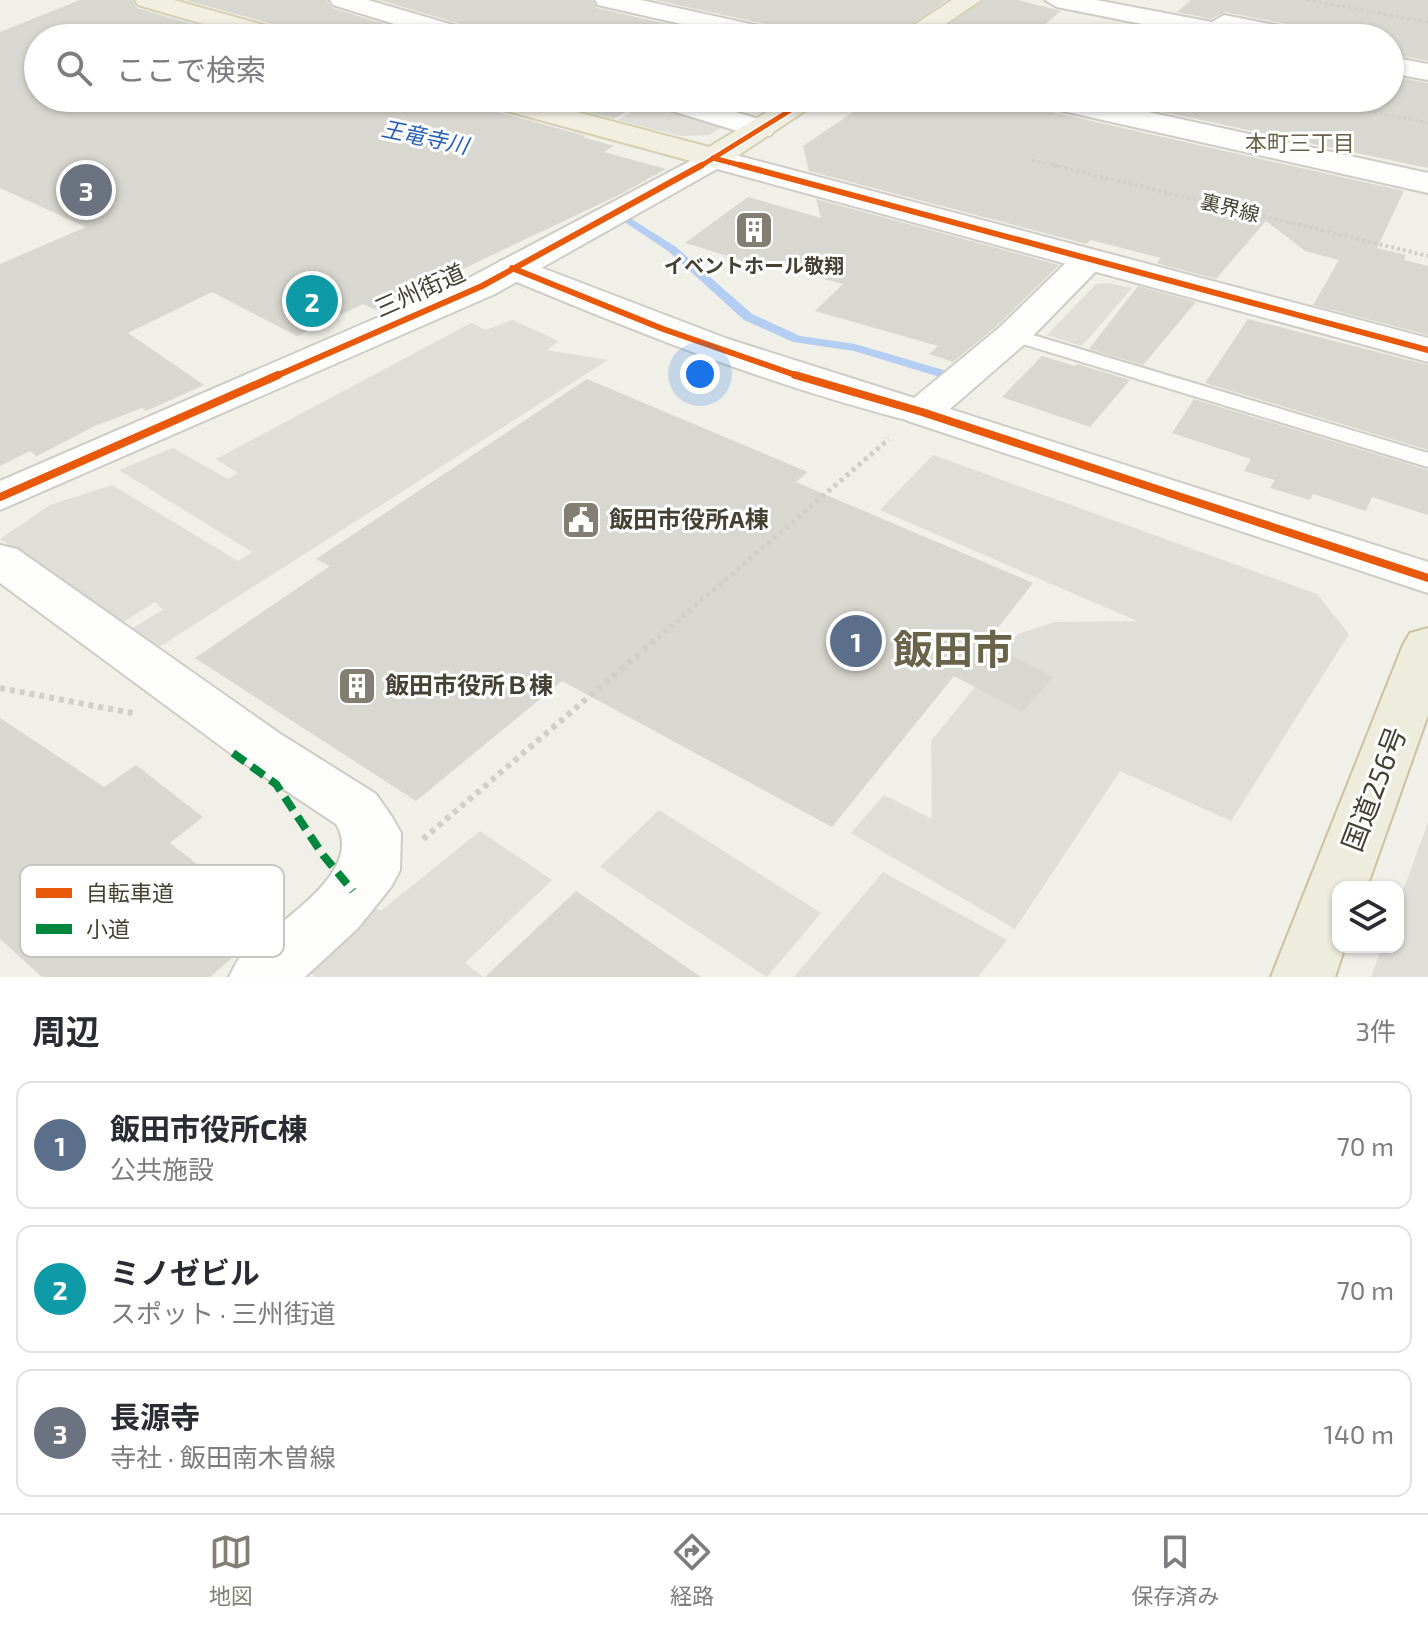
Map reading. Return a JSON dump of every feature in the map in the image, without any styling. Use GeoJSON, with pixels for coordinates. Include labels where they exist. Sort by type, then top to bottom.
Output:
{"type":"FeatureCollection","features":[{"type":"Feature","properties":{"kind":"highway","name":"国道256号"},"geometry":{"type":"LineString","coordinates":[[1303,977],[1428,645]]}},
{"type":"Feature","properties":{"kind":"main road"},"geometry":{"type":"LineString","coordinates":[[147,0],[231,24]]}},
{"type":"Feature","properties":{"kind":"main road"},"geometry":{"type":"LineString","coordinates":[[930,24],[969,0]]}},
{"type":"Feature","properties":{"kind":"main road"},"geometry":{"type":"LineString","coordinates":[[543,112],[713,158],[787,112]]}},
{"type":"Feature","properties":{"kind":"street"},"geometry":{"type":"LineString","coordinates":[[342,0],[422,24]]}},
{"type":"Feature","properties":{"kind":"street"},"geometry":{"type":"LineString","coordinates":[[607,0],[715,24]]}},
{"type":"Feature","properties":{"kind":"street"},"geometry":{"type":"LineString","coordinates":[[1057,0],[1180,24]]}},
{"type":"Feature","properties":{"kind":"street"},"geometry":{"type":"LineString","coordinates":[[1108,0],[1231,24]]}},
{"type":"Feature","properties":{"kind":"street"},"geometry":{"type":"LineString","coordinates":[[1404,58],[1428,62]]}},
{"type":"Feature","properties":{"kind":"street"},"geometry":{"type":"LineString","coordinates":[[1404,68],[1428,72]]}},
{"type":"Feature","properties":{"kind":"street"},"geometry":{"type":"LineString","coordinates":[[705,112],[760,129]]}},
{"type":"Feature","properties":{"kind":"street"},"geometry":{"type":"LineString","coordinates":[[1108,112],[1428,183]]}},
{"type":"Feature","properties":{"kind":"street"},"geometry":{"type":"LineString","coordinates":[[713,158],[1428,350]]}},
{"type":"Feature","properties":{"kind":"street","name":"三州街道"},"geometry":{"type":"LineString","coordinates":[[0,497],[482,286],[713,158]]}},
{"type":"Feature","properties":{"kind":"street"},"geometry":{"type":"LineString","coordinates":[[909,422],[1013,335],[1089,259]]}},
{"type":"Feature","properties":{"kind":"street"},"geometry":{"type":"LineString","coordinates":[[512,268],[723,353],[847,394],[909,422],[1428,578]]}},
{"type":"Feature","properties":{"kind":"street"},"geometry":{"type":"LineString","coordinates":[[0,560],[260,747],[356,809],[372,833],[370,870],[337,910],[284,957]]}},
{"type":"Feature","properties":{"kind":"street"},"geometry":{"type":"LineString","coordinates":[[261,977],[284,957]]}},
{"type":"Feature","properties":{"kind":"lane"},"geometry":{"type":"LineString","coordinates":[[1013,335],[1428,460]]}},
{"type":"Feature","properties":{"kind":"path"},"geometry":{"type":"LineString","coordinates":[[1307,0],[1428,22]]}},
{"type":"Feature","properties":{"kind":"path"},"geometry":{"type":"LineString","coordinates":[[1373,112],[1428,123]]}},
{"type":"Feature","properties":{"kind":"path"},"geometry":{"type":"LineString","coordinates":[[370,870],[422,840],[909,422]]}},
{"type":"Feature","properties":{"kind":"path"},"geometry":{"type":"LineString","coordinates":[[0,688],[145,716]]}},
{"type":"Feature","properties":{"kind":"shaded area"},"geometry":{"type":"Polygon","coordinates":[[[631,112],[694,112],[729,123],[709,135],[681,136],[617,120],[631,112]]]}},
{"type":"Feature","properties":{"kind":"shaded area"},"geometry":{"type":"Polygon","coordinates":[[[1096,284],[1132,288],[1082,346],[1047,335],[1096,284]]]}},
{"type":"Feature","properties":{"kind":"shaded area"},"geometry":{"type":"Polygon","coordinates":[[[512,320],[559,341],[547,350],[608,360],[156,649],[131,629],[163,610],[155,602],[122,623],[0,539],[50,505],[112,485],[238,561],[252,552],[119,470],[173,448],[228,479],[238,473],[216,459],[471,323],[486,330],[512,320]]]}},
{"type":"Feature","properties":{"kind":"shaded area"},"geometry":{"type":"Polygon","coordinates":[[[933,455],[1317,594],[1349,634],[1231,821],[1120,771],[1015,929],[851,833],[884,795],[932,819],[931,741],[1018,634],[1055,622],[1137,621],[880,510],[933,455]]]}},
{"type":"Feature","properties":{"kind":"shaded area"},"geometry":{"type":"Polygon","coordinates":[[[659,810],[821,913],[767,977],[600,867],[659,810]]]}},
{"type":"Feature","properties":{"kind":"shaded area"},"geometry":{"type":"Polygon","coordinates":[[[1428,823],[1428,977],[1371,977],[1380,953],[1404,953],[1404,888],[1428,823]]]}},
{"type":"Feature","properties":{"kind":"shaded area"},"geometry":{"type":"Polygon","coordinates":[[[480,831],[552,880],[465,963],[483,977],[316,977],[298,963],[361,901],[381,911],[480,831]]]}},
{"type":"Feature","properties":{"kind":"shaded area"},"geometry":{"type":"Polygon","coordinates":[[[883,872],[1007,940],[978,977],[794,977],[883,872]]]}},
{"type":"Feature","properties":{"kind":"building"},"geometry":{"type":"Polygon","coordinates":[[[80,0],[132,0],[137,8],[192,24],[24,24],[24,112],[498,112],[586,136],[583,137],[614,146],[604,152],[666,169],[619,195],[376,310],[363,304],[297,336],[212,292],[128,333],[204,385],[146,411],[142,408],[95,426],[37,456],[30,451],[0,466],[0,264],[86,227],[0,188],[0,32],[80,0]]]}},
{"type":"Feature","properties":{"kind":"building"},"geometry":{"type":"Polygon","coordinates":[[[185,0],[327,0],[332,8],[384,24],[272,24],[185,0]]]}},
{"type":"Feature","properties":{"kind":"building"},"geometry":{"type":"Polygon","coordinates":[[[379,0],[592,0],[597,8],[667,24],[461,24],[379,0]]]}},
{"type":"Feature","properties":{"kind":"building"},"geometry":{"type":"Polygon","coordinates":[[[655,0],[947,0],[912,24],[765,24],[655,0]]]}},
{"type":"Feature","properties":{"kind":"building"},"geometry":{"type":"Polygon","coordinates":[[[984,0],[1018,0],[1061,11],[1046,24],[950,24],[984,0]]]}},
{"type":"Feature","properties":{"kind":"building"},"geometry":{"type":"Polygon","coordinates":[[[1191,0],[1428,0],[1428,61],[1404,57],[1404,24],[1286,24],[1225,12],[1211,19],[1177,12],[1191,0]]]}},
{"type":"Feature","properties":{"kind":"building"},"geometry":{"type":"Polygon","coordinates":[[[1404,79],[1428,83],[1428,168],[1163,112],[1404,112],[1404,79]]]}},
{"type":"Feature","properties":{"kind":"building"},"geometry":{"type":"Polygon","coordinates":[[[588,112],[626,112],[614,119],[588,112]]]}},
{"type":"Feature","properties":{"kind":"building"},"geometry":{"type":"Polygon","coordinates":[[[853,112],[1051,112],[1404,191],[1377,248],[1406,255],[1404,260],[1428,266],[1428,335],[1313,305],[1339,260],[1305,251],[1266,221],[1216,279],[1156,263],[1161,258],[1091,240],[1086,244],[809,171],[803,146],[853,112]]]}},
{"type":"Feature","properties":{"kind":"building"},"geometry":{"type":"Polygon","coordinates":[[[748,197],[821,218],[816,199],[1059,265],[998,325],[953,362],[929,354],[938,346],[815,311],[843,284],[764,263],[760,266],[685,243],[748,197]]]}},
{"type":"Feature","properties":{"kind":"building"},"geometry":{"type":"Polygon","coordinates":[[[1138,286],[1196,302],[1143,365],[1089,349],[1138,286]]]}},
{"type":"Feature","properties":{"kind":"building"},"geometry":{"type":"Polygon","coordinates":[[[1248,319],[1428,365],[1428,450],[1205,383],[1248,319]]]}},
{"type":"Feature","properties":{"kind":"building"},"geometry":{"type":"Polygon","coordinates":[[[1042,356],[1130,380],[1090,427],[1002,397],[1042,356]]]}},
{"type":"Feature","properties":{"kind":"building"},"geometry":{"type":"Polygon","coordinates":[[[587,379],[808,472],[796,482],[1033,583],[986,643],[1054,677],[1022,712],[954,676],[832,827],[562,681],[416,801],[195,658],[330,566],[316,559],[587,379]]]}},
{"type":"Feature","properties":{"kind":"building"},"geometry":{"type":"Polygon","coordinates":[[[1194,399],[1428,470],[1428,515],[1372,497],[1366,511],[1313,494],[1310,500],[1270,488],[1275,480],[1244,471],[1251,459],[1172,433],[1194,399]]]}},
{"type":"Feature","properties":{"kind":"building"},"geometry":{"type":"Polygon","coordinates":[[[0,718],[104,787],[136,765],[203,817],[170,843],[198,865],[20,865],[20,957],[233,957],[210,977],[42,977],[0,939],[0,718]]]}},
{"type":"Feature","properties":{"kind":"building"},"geometry":{"type":"Polygon","coordinates":[[[576,891],[701,977],[485,977],[576,891]]]}},
{"type":"Feature","properties":{"kind":"waterway","name":"王竜寺川"},"geometry":{"type":"LineString","coordinates":[[630,221],[672,249],[748,317],[797,339],[855,348],[943,374]]}},
{"type":"Feature","properties":{"kind":"marked path"},"geometry":{"type":"LineString","coordinates":[[233,753],[276,784],[323,855],[353,891]]}},
{"type":"Feature","properties":{"kind":"cycle path"},"geometry":{"type":"LineString","coordinates":[[0,497],[482,286],[694,170],[787,112]]}},
{"type":"Feature","properties":{"kind":"cycle path"},"geometry":{"type":"LineString","coordinates":[[713,158],[1428,350]]}},
{"type":"Feature","properties":{"kind":"cycle path"},"geometry":{"type":"LineString","coordinates":[[512,268],[765,366],[922,412],[1428,578]]}},
{"type":"Feature","properties":{"kind":"place","name":"長源寺"},"geometry":{"type":"Point","coordinates":[86,190]}},
{"type":"Feature","properties":{"kind":"place","name":"イベントホール敬翔"},"geometry":{"type":"Point","coordinates":[754,230]}},
{"type":"Feature","properties":{"kind":"place","name":"ミノゼビル"},"geometry":{"type":"Point","coordinates":[312,301]}},
{"type":"Feature","properties":{"kind":"place","name":"飯田市役所A棟"},"geometry":{"type":"Point","coordinates":[581,520]}},
{"type":"Feature","properties":{"kind":"place","name":"飯田市役所C棟"},"geometry":{"type":"Point","coordinates":[856,641]}},
{"type":"Feature","properties":{"kind":"place","name":"飯田市役所Ｂ棟"},"geometry":{"type":"Point","coordinates":[357,686]}},
{"type":"Feature","properties":{"kind":"district","name":"本町三丁目"},"geometry":{"type":"Point","coordinates":[1300,143]}},
{"type":"Feature","properties":{"kind":"district","name":"飯田市"},"geometry":{"type":"Point","coordinates":[953,650]}}]}
